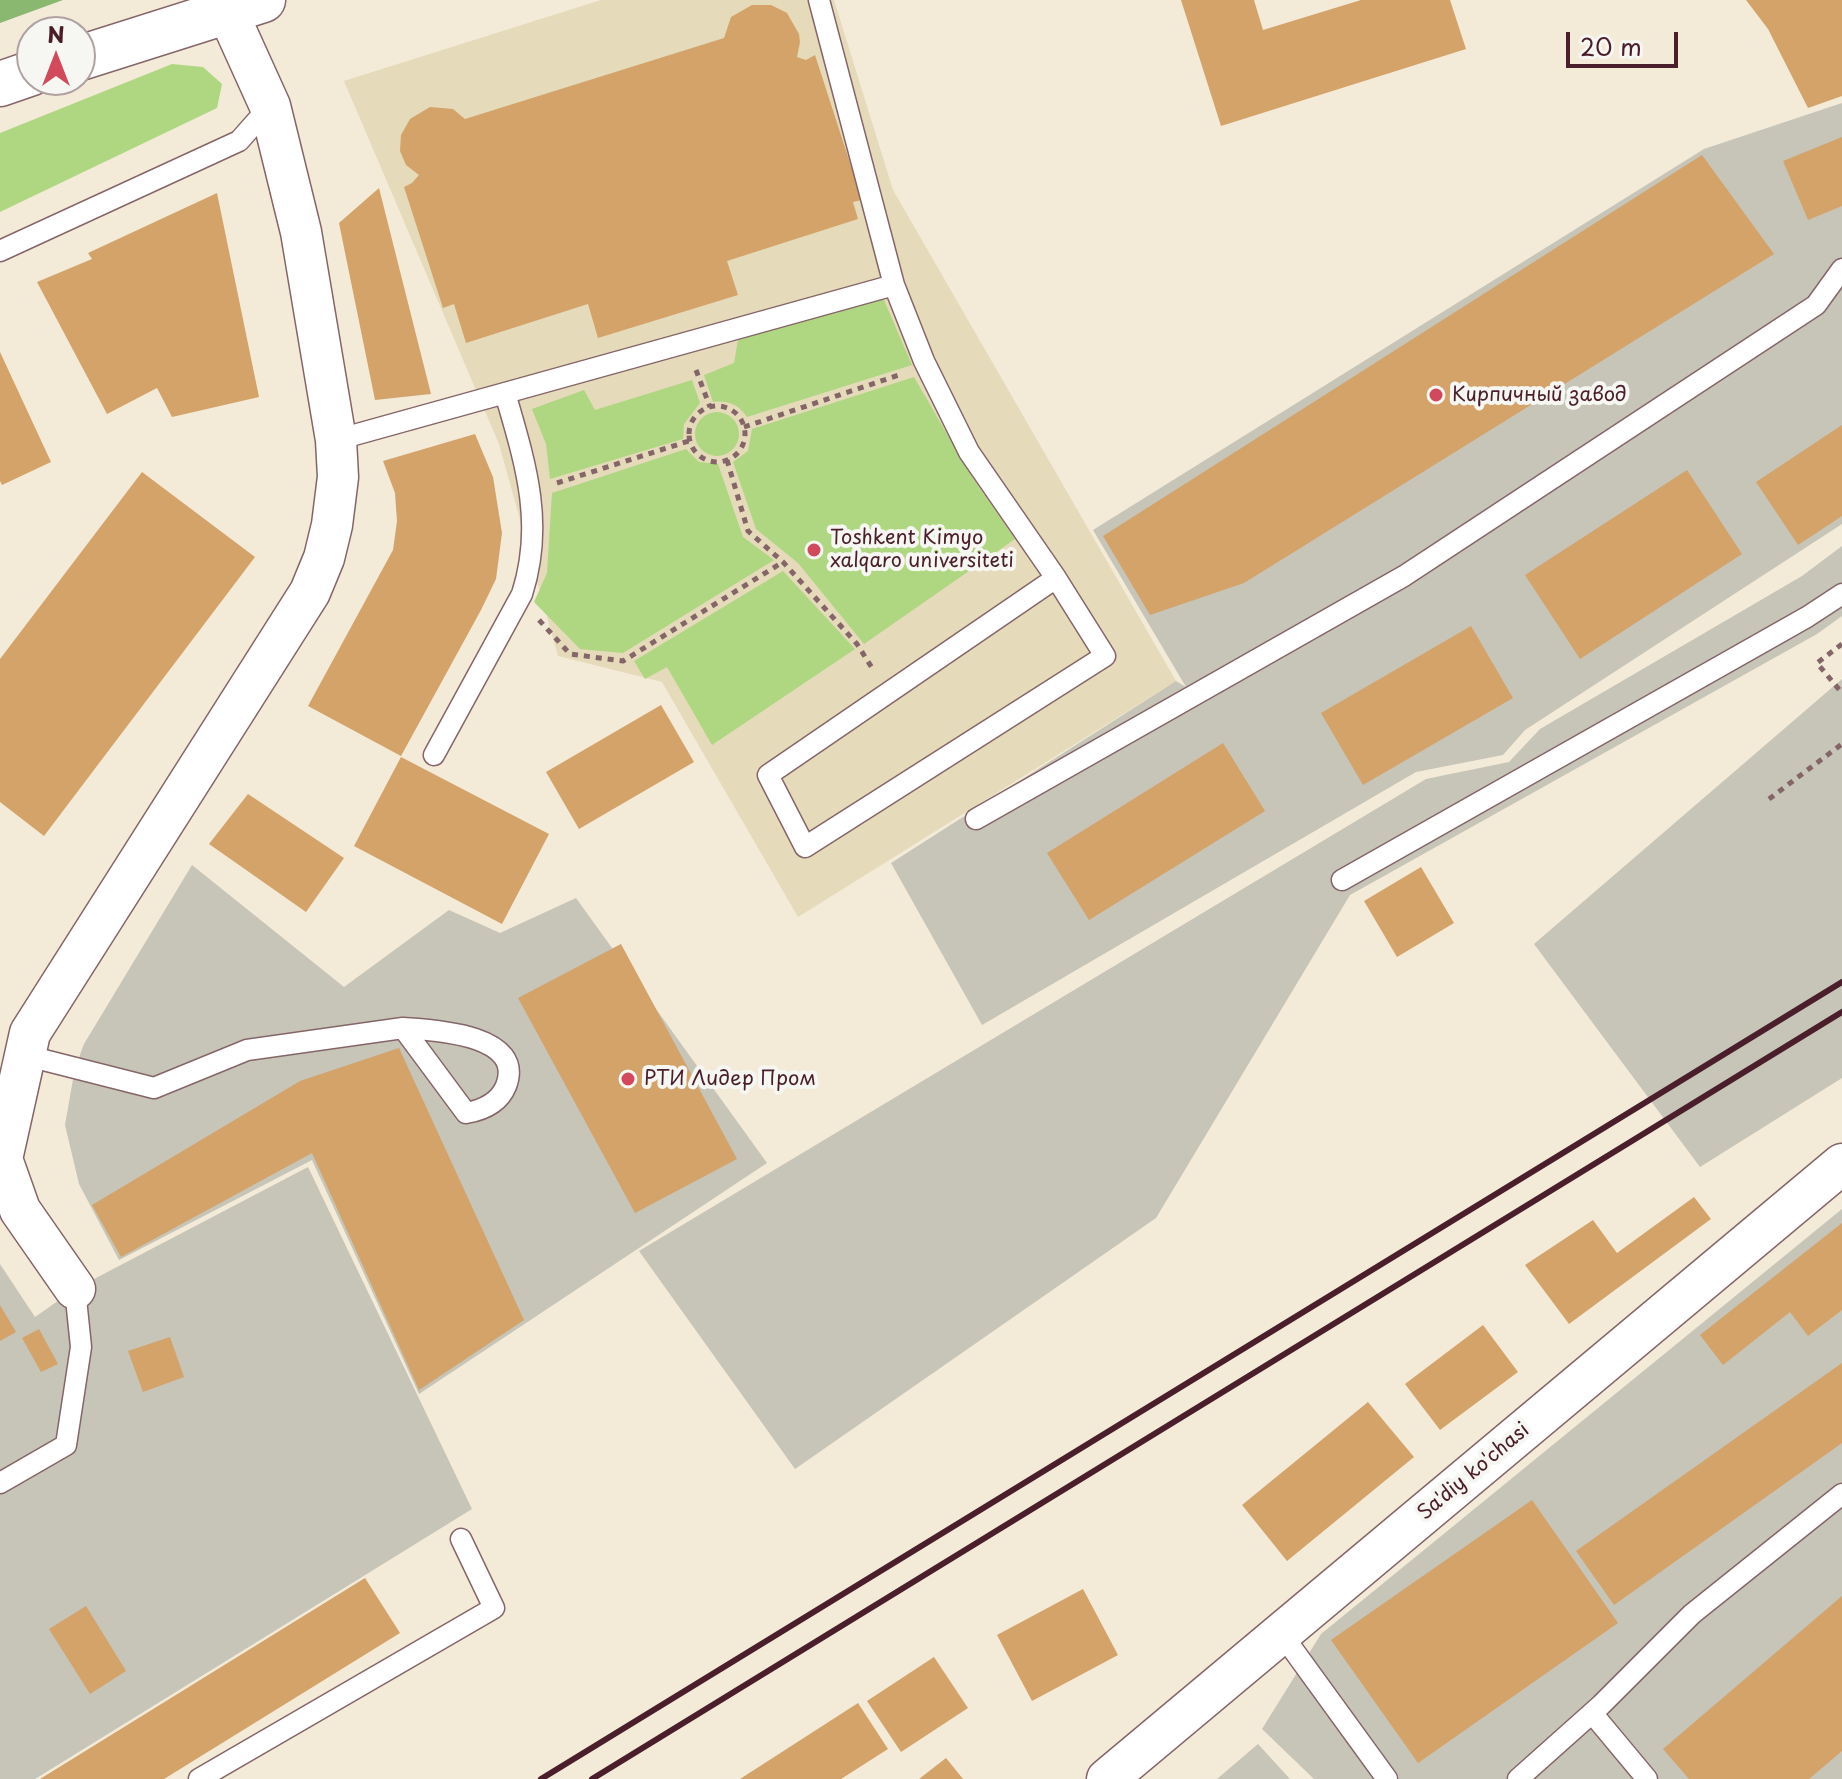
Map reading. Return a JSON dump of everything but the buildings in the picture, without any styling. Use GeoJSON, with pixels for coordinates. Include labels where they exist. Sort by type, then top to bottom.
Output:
{"type":"FeatureCollection","features":[{"type":"Feature","properties":{"kind":"main road"},"geometry":{"type":"LineString","coordinates":[[96,53],[245,6]]}},
{"type":"Feature","properties":{"kind":"street"},"geometry":{"type":"LineString","coordinates":[[75,1289],[20,1210],[2,1159],[30,1033],[310,592],[324,558],[332,525],[338,477],[336,440],[301,232],[245,6]]}},
{"type":"Feature","properties":{"kind":"street","name":"Sa'diy ko'chasi"},"geometry":{"type":"LineString","coordinates":[[1107,1779],[1842,1164]]}},
{"type":"Feature","properties":{"kind":"lane"},"geometry":{"type":"LineString","coordinates":[[819,0],[894,285],[926,365],[969,452],[1056,578],[1105,656],[805,847],[768,775],[1056,578]]}},
{"type":"Feature","properties":{"kind":"lane"},"geometry":{"type":"LineString","coordinates":[[0,251],[239,141],[270,106]]}},
{"type":"Feature","properties":{"kind":"lane"},"geometry":{"type":"LineString","coordinates":[[976,819],[1404,576],[1816,305],[1842,269]]}},
{"type":"Feature","properties":{"kind":"lane"},"geometry":{"type":"LineString","coordinates":[[336,440],[894,285]]}},
{"type":"Feature","properties":{"kind":"lane"},"geometry":{"type":"LineString","coordinates":[[434,755],[519,598],[531,566],[534,535],[526,464],[505,393]]}},
{"type":"Feature","properties":{"kind":"lane"},"geometry":{"type":"LineString","coordinates":[[1342,880],[1793,625],[1842,594]]}},
{"type":"Feature","properties":{"kind":"lane"},"geometry":{"type":"LineString","coordinates":[[24,1055],[154,1088],[247,1050],[403,1028],[464,1034],[497,1049],[507,1064],[507,1085],[495,1102],[466,1113],[403,1028]]}},
{"type":"Feature","properties":{"kind":"lane"},"geometry":{"type":"LineString","coordinates":[[0,1483],[66,1445],[81,1347],[75,1289]]}},
{"type":"Feature","properties":{"kind":"lane"},"geometry":{"type":"LineString","coordinates":[[1518,1779],[1592,1713],[1692,1614],[1842,1494]]}},
{"type":"Feature","properties":{"kind":"lane"},"geometry":{"type":"LineString","coordinates":[[199,1779],[494,1608],[461,1539]]}},
{"type":"Feature","properties":{"kind":"lane"},"geometry":{"type":"LineString","coordinates":[[1281,1633],[1387,1779]]}},
{"type":"Feature","properties":{"kind":"lane"},"geometry":{"type":"LineString","coordinates":[[1592,1713],[1647,1779]]}},
{"type":"Feature","properties":{"kind":"path"},"geometry":{"type":"LineString","coordinates":[[685,343],[710,407]]}},
{"type":"Feature","properties":{"kind":"path"},"geometry":{"type":"LineString","coordinates":[[744,427],[926,365]]}},
{"type":"Feature","properties":{"kind":"path"},"geometry":{"type":"LineString","coordinates":[[710,407],[731,409],[744,427],[741,448],[727,460],[713,462],[703,458],[694,451],[689,441],[692,420],[710,407]]}},
{"type":"Feature","properties":{"kind":"path"},"geometry":{"type":"LineString","coordinates":[[530,492],[689,441]]}},
{"type":"Feature","properties":{"kind":"path"},"geometry":{"type":"LineString","coordinates":[[727,460],[748,531],[783,562],[857,644],[889,693]]}},
{"type":"Feature","properties":{"kind":"path"},"geometry":{"type":"LineString","coordinates":[[519,598],[570,654],[623,661],[783,562]]}},
{"type":"Feature","properties":{"kind":"path"},"geometry":{"type":"LineString","coordinates":[[1842,644],[1817,663],[1842,693]]}},
{"type":"Feature","properties":{"kind":"path"},"geometry":{"type":"LineString","coordinates":[[1769,799],[1842,744]]}},
{"type":"Feature","properties":{"kind":"shaded area","name":"Toshkent Kimyo xalqaro universiteti"},"geometry":{"type":"Polygon","coordinates":[[[601,0],[834,0],[893,190],[1176,681],[798,917],[662,682],[558,656],[499,444],[344,81],[601,0]]]}},
{"type":"Feature","properties":{"kind":"shaded area","name":"Кирпичный завод"},"geometry":{"type":"Polygon","coordinates":[[[1842,103],[1842,524],[1525,730],[1503,755],[1416,772],[982,1025],[891,863],[1176,681],[1186,687],[1093,530],[1704,149],[1842,103]]]}},
{"type":"Feature","properties":{"kind":"shaded area"},"geometry":{"type":"Polygon","coordinates":[[[1842,546],[1842,616],[1817,634],[1350,895],[1156,1218],[795,1469],[639,1251],[1426,779],[1509,762],[1540,729],[1802,576],[1842,546]]]}},
{"type":"Feature","properties":{"kind":"shaded area"},"geometry":{"type":"Polygon","coordinates":[[[1842,679],[1842,1078],[1700,1167],[1534,944],[1842,679]]]}},
{"type":"Feature","properties":{"kind":"shaded area","name":"РТИ Лидер Пром"},"geometry":{"type":"Polygon","coordinates":[[[192,865],[344,987],[449,910],[500,933],[576,898],[767,1163],[419,1394],[312,1160],[119,1260],[79,1184],[65,1125],[75,1068],[84,1044],[192,865]]]}},
{"type":"Feature","properties":{"kind":"shaded area"},"geometry":{"type":"Polygon","coordinates":[[[308,1167],[472,1509],[35,1779],[0,1779],[0,1264],[35,1317],[75,1289],[308,1167]]]}},
{"type":"Feature","properties":{"kind":"shaded area"},"geometry":{"type":"Polygon","coordinates":[[[1842,1209],[1842,1779],[1314,1779],[1262,1729],[1321,1634],[1842,1209]]]}},
{"type":"Feature","properties":{"kind":"shaded area"},"geometry":{"type":"Polygon","coordinates":[[[1258,1744],[1290,1779],[1217,1779],[1258,1744]]]}},
{"type":"Feature","properties":{"kind":"green space"},"geometry":{"type":"Polygon","coordinates":[[[0,0],[63,0],[16,16],[0,23],[0,0]]]}},
{"type":"Feature","properties":{"kind":"green space"},"geometry":{"type":"Polygon","coordinates":[[[172,64],[203,67],[222,84],[217,108],[0,212],[0,133],[172,64]]]}},
{"type":"Feature","properties":{"kind":"green space"},"geometry":{"type":"Polygon","coordinates":[[[881,293],[912,365],[747,417],[733,404],[713,402],[704,375],[734,363],[738,340],[881,293]]]}},
{"type":"Feature","properties":{"kind":"green space"},"geometry":{"type":"Polygon","coordinates":[[[914,377],[972,477],[1015,539],[864,644],[798,563],[756,529],[733,462],[748,451],[752,429],[914,377]]]}},
{"type":"Feature","properties":{"kind":"green space"},"geometry":{"type":"Polygon","coordinates":[[[692,380],[700,403],[684,424],[683,439],[550,479],[546,444],[532,409],[584,390],[595,410],[692,380]]]}},
{"type":"Feature","properties":{"kind":"green space"},"geometry":{"type":"Polygon","coordinates":[[[717,412],[733,418],[739,434],[733,450],[717,456],[701,450],[695,434],[701,418],[717,412]]]}},
{"type":"Feature","properties":{"kind":"green space"},"geometry":{"type":"Polygon","coordinates":[[[686,449],[699,462],[718,464],[743,537],[774,560],[623,653],[580,649],[534,602],[547,573],[552,493],[686,449]]]}},
{"type":"Feature","properties":{"kind":"green space"},"geometry":{"type":"Polygon","coordinates":[[[783,571],[855,649],[712,745],[667,667],[645,679],[634,661],[783,571]]]}},
{"type":"Feature","properties":{"kind":"railway"},"geometry":{"type":"LineString","coordinates":[[541,1779],[1842,982]]}},
{"type":"Feature","properties":{"kind":"railway"},"geometry":{"type":"LineString","coordinates":[[592,1779],[1842,1012]]}},
{"type":"Feature","properties":{"kind":"place","name":"Кирпичный завод"},"geometry":{"type":"Point","coordinates":[1436,395]}},
{"type":"Feature","properties":{"kind":"place","name":"Toshkent Kimyo xalqaro universiteti"},"geometry":{"type":"Point","coordinates":[814,550]}},
{"type":"Feature","properties":{"kind":"place","name":"РТИ Лидер Пром"},"geometry":{"type":"Point","coordinates":[628,1079]}}]}
